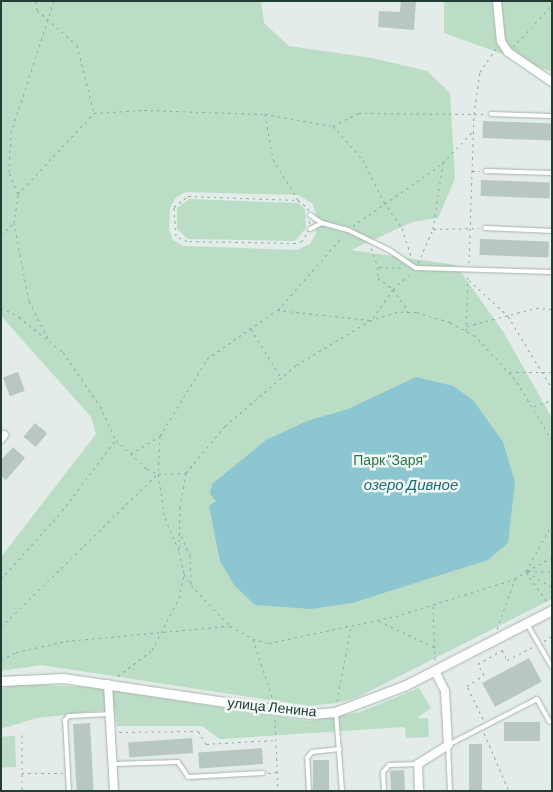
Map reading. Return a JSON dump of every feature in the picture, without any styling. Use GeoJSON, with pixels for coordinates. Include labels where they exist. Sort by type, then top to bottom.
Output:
{"type":"FeatureCollection","features":[{"type":"Feature","properties":{"kind":"street"},"geometry":{"type":"LineString","coordinates":[[497,1],[501,41],[508,52],[552,82]]}},
{"type":"Feature","properties":{"kind":"street","name":"улица Ленина"},"geometry":{"type":"LineString","coordinates":[[1,682],[64,678],[311,714],[335,712],[382,695],[436,670],[552,610]]}},
{"type":"Feature","properties":{"kind":"street"},"geometry":{"type":"LineString","coordinates":[[419,791],[418,764],[448,745],[445,691],[436,670]]}},
{"type":"Feature","properties":{"kind":"street"},"geometry":{"type":"LineString","coordinates":[[108,684],[114,791]]}},
{"type":"Feature","properties":{"kind":"lane"},"geometry":{"type":"LineString","coordinates":[[491,114],[552,116]]}},
{"type":"Feature","properties":{"kind":"lane"},"geometry":{"type":"LineString","coordinates":[[486,171],[552,173]]}},
{"type":"Feature","properties":{"kind":"lane"},"geometry":{"type":"LineString","coordinates":[[310,215],[322,223],[368,240],[416,268],[552,272]]}},
{"type":"Feature","properties":{"kind":"lane"},"geometry":{"type":"LineString","coordinates":[[310,229],[322,223]]}},
{"type":"Feature","properties":{"kind":"lane"},"geometry":{"type":"LineString","coordinates":[[485,228],[552,231]]}},
{"type":"Feature","properties":{"kind":"lane"},"geometry":{"type":"LineString","coordinates":[[526,622],[552,667]]}},
{"type":"Feature","properties":{"kind":"lane"},"geometry":{"type":"LineString","coordinates":[[450,791],[448,745],[537,699],[550,722]]}},
{"type":"Feature","properties":{"kind":"lane"},"geometry":{"type":"LineString","coordinates":[[335,712],[340,749],[342,791]]}},
{"type":"Feature","properties":{"kind":"lane"},"geometry":{"type":"LineString","coordinates":[[69,791],[65,720],[69,716],[110,714]]}},
{"type":"Feature","properties":{"kind":"lane"},"geometry":{"type":"LineString","coordinates":[[308,791],[307,758],[312,752],[340,749]]}},
{"type":"Feature","properties":{"kind":"lane"},"geometry":{"type":"LineString","coordinates":[[113,764],[178,762],[188,777],[263,773]]}},
{"type":"Feature","properties":{"kind":"lane"},"geometry":{"type":"LineString","coordinates":[[384,791],[383,772],[389,765],[418,764]]}},
{"type":"Feature","properties":{"kind":"path"},"geometry":{"type":"LineString","coordinates":[[36,1],[36,10],[77,45],[94,114]]}},
{"type":"Feature","properties":{"kind":"path"},"geometry":{"type":"LineString","coordinates":[[48,338],[28,302],[23,257],[14,224],[18,194],[9,172],[11,133],[54,1]]}},
{"type":"Feature","properties":{"kind":"path"},"geometry":{"type":"LineString","coordinates":[[508,52],[552,5]]}},
{"type":"Feature","properties":{"kind":"path"},"geometry":{"type":"LineString","coordinates":[[466,331],[474,114],[480,72],[501,41]]}},
{"type":"Feature","properties":{"kind":"path"},"geometry":{"type":"LineString","coordinates":[[18,194],[94,114],[144,110],[265,114],[333,126],[363,160],[384,202],[402,228],[416,268]]}},
{"type":"Feature","properties":{"kind":"path"},"geometry":{"type":"LineString","coordinates":[[333,126],[358,112],[491,114]]}},
{"type":"Feature","properties":{"kind":"path"},"geometry":{"type":"LineString","coordinates":[[265,114],[273,159],[298,200]]}},
{"type":"Feature","properties":{"kind":"path"},"geometry":{"type":"LineString","coordinates":[[371,320],[393,290],[416,268],[433,229],[443,163],[473,131]]}},
{"type":"Feature","properties":{"kind":"path"},"geometry":{"type":"LineString","coordinates":[[472,171],[486,171]]}},
{"type":"Feature","properties":{"kind":"path"},"geometry":{"type":"LineString","coordinates":[[188,196],[298,200],[304,203],[310,215],[310,229],[307,236],[296,243],[187,241],[176,236],[174,230],[174,206],[188,196]]}},
{"type":"Feature","properties":{"kind":"path"},"geometry":{"type":"LineString","coordinates":[[1,235],[14,224]]}},
{"type":"Feature","properties":{"kind":"path"},"geometry":{"type":"LineString","coordinates":[[433,229],[485,228]]}},
{"type":"Feature","properties":{"kind":"path"},"geometry":{"type":"LineString","coordinates":[[368,240],[378,267],[378,278],[393,290],[408,311]]}},
{"type":"Feature","properties":{"kind":"path"},"geometry":{"type":"LineString","coordinates":[[378,267],[416,268]]}},
{"type":"Feature","properties":{"kind":"path"},"geometry":{"type":"LineString","coordinates":[[468,279],[508,316],[544,372],[552,388]]}},
{"type":"Feature","properties":{"kind":"path"},"geometry":{"type":"LineString","coordinates":[[1,307],[48,338],[63,352],[100,406],[116,440],[131,454],[158,474],[186,473]]}},
{"type":"Feature","properties":{"kind":"path"},"geometry":{"type":"LineString","coordinates":[[466,326],[536,308],[552,308]]}},
{"type":"Feature","properties":{"kind":"path"},"geometry":{"type":"LineString","coordinates":[[131,454],[160,436],[207,359],[278,310],[371,320]]}},
{"type":"Feature","properties":{"kind":"path"},"geometry":{"type":"LineString","coordinates":[[179,552],[181,535],[180,507],[186,473],[225,426],[281,377],[331,342],[371,320],[408,311],[450,322],[466,331],[508,372],[533,407],[552,440]]}},
{"type":"Feature","properties":{"kind":"path"},"geometry":{"type":"LineString","coordinates":[[250,328],[281,377]]}},
{"type":"Feature","properties":{"kind":"path"},"geometry":{"type":"LineString","coordinates":[[508,372],[552,372]]}},
{"type":"Feature","properties":{"kind":"path"},"geometry":{"type":"LineString","coordinates":[[533,407],[552,400]]}},
{"type":"Feature","properties":{"kind":"path"},"geometry":{"type":"LineString","coordinates":[[160,436],[158,474],[165,518],[179,552],[184,574],[191,585],[230,626],[253,639],[269,643],[378,621],[433,606],[515,579],[552,557]]}},
{"type":"Feature","properties":{"kind":"path"},"geometry":{"type":"LineString","coordinates":[[1,579],[62,511],[116,440]]}},
{"type":"Feature","properties":{"kind":"path"},"geometry":{"type":"LineString","coordinates":[[1,627],[158,474]]}},
{"type":"Feature","properties":{"kind":"path"},"geometry":{"type":"LineString","coordinates":[[526,571],[552,524]]}},
{"type":"Feature","properties":{"kind":"path"},"geometry":{"type":"LineString","coordinates":[[181,535],[190,555],[191,585]]}},
{"type":"Feature","properties":{"kind":"path"},"geometry":{"type":"LineString","coordinates":[[526,571],[552,572]]}},
{"type":"Feature","properties":{"kind":"path"},"geometry":{"type":"LineString","coordinates":[[526,571],[552,587]]}},
{"type":"Feature","properties":{"kind":"path"},"geometry":{"type":"LineString","coordinates":[[526,571],[552,610]]}},
{"type":"Feature","properties":{"kind":"path"},"geometry":{"type":"LineString","coordinates":[[108,684],[152,650],[179,598],[184,574]]}},
{"type":"Feature","properties":{"kind":"path"},"geometry":{"type":"LineString","coordinates":[[497,629],[515,579]]}},
{"type":"Feature","properties":{"kind":"path"},"geometry":{"type":"LineString","coordinates":[[433,606],[436,670]]}},
{"type":"Feature","properties":{"kind":"path"},"geometry":{"type":"LineString","coordinates":[[378,621],[435,647]]}},
{"type":"Feature","properties":{"kind":"path"},"geometry":{"type":"LineString","coordinates":[[1,660],[16,652],[66,642],[162,631],[230,626]]}},
{"type":"Feature","properties":{"kind":"path"},"geometry":{"type":"LineString","coordinates":[[335,712],[351,627]]}},
{"type":"Feature","properties":{"kind":"path"},"geometry":{"type":"LineString","coordinates":[[504,642],[502,650],[507,660],[552,636]]}},
{"type":"Feature","properties":{"kind":"path"},"geometry":{"type":"LineString","coordinates":[[253,639],[274,703]]}},
{"type":"Feature","properties":{"kind":"path"},"geometry":{"type":"LineString","coordinates":[[502,650],[478,664],[484,675],[467,686],[483,715],[484,739],[509,791]]}},
{"type":"Feature","properties":{"kind":"path"},"geometry":{"type":"LineString","coordinates":[[275,716],[278,791]]}},
{"type":"Feature","properties":{"kind":"path"},"geometry":{"type":"LineString","coordinates":[[111,732],[198,731],[206,744],[276,740]]}},
{"type":"Feature","properties":{"kind":"path"},"geometry":{"type":"LineString","coordinates":[[22,735],[22,791]]}},
{"type":"Feature","properties":{"kind":"path"},"geometry":{"type":"LineString","coordinates":[[263,773],[278,772]]}},
{"type":"Feature","properties":{"kind":"path"},"geometry":{"type":"LineString","coordinates":[[22,773],[68,773]]}},
{"type":"Feature","properties":{"kind":"green space","name":"Парк \"Заря\""},"geometry":{"type":"Polygon","coordinates":[[[1,1],[261,1],[264,23],[289,46],[372,58],[427,71],[450,93],[455,179],[438,218],[412,222],[351,250],[456,265],[504,333],[552,418],[552,599],[356,698],[337,703],[308,706],[41,665],[1,671],[1,557],[96,434],[91,417],[1,316],[1,1]],[[186,192],[175,198],[170,208],[169,230],[173,240],[183,246],[297,250],[310,244],[316,233],[316,213],[312,203],[298,195],[186,192]]]}},
{"type":"Feature","properties":{"kind":"green space"},"geometry":{"type":"Polygon","coordinates":[[[444,1],[552,1],[552,72],[444,33],[444,1]]]}},
{"type":"Feature","properties":{"kind":"green space"},"geometry":{"type":"Polygon","coordinates":[[[189,199],[298,203],[305,209],[306,228],[295,241],[188,239],[177,229],[177,208],[189,199]]]}},
{"type":"Feature","properties":{"kind":"green space"},"geometry":{"type":"Polygon","coordinates":[[[17,684],[91,687],[309,721],[360,712],[419,688],[431,708],[417,718],[428,718],[429,737],[406,738],[405,727],[220,739],[202,726],[117,726],[114,709],[37,718],[1,729],[1,688],[17,684]]]}},
{"type":"Feature","properties":{"kind":"green space"},"geometry":{"type":"Polygon","coordinates":[[[1,736],[15,736],[16,767],[2,767],[1,736]]]}},
{"type":"Feature","properties":{"kind":"water","name":"озеро Дивное"},"geometry":{"type":"Polygon","coordinates":[[[416,377],[453,386],[473,400],[503,442],[515,482],[508,543],[488,560],[352,603],[311,609],[255,605],[234,585],[220,561],[209,506],[216,501],[210,494],[212,484],[266,440],[307,421],[348,409],[416,377]]]}},
{"type":"Feature","properties":{"kind":"building"},"geometry":{"type":"Polygon","coordinates":[[[401,1],[416,1],[414,30],[378,27],[379,11],[400,12],[401,1]]]}},
{"type":"Feature","properties":{"kind":"building"},"geometry":{"type":"Polygon","coordinates":[[[483,121],[552,123],[551,140],[482,138],[483,121]]]}},
{"type":"Feature","properties":{"kind":"building"},"geometry":{"type":"Polygon","coordinates":[[[481,180],[550,182],[549,198],[480,196],[481,180]]]}},
{"type":"Feature","properties":{"kind":"building"},"geometry":{"type":"Polygon","coordinates":[[[480,239],[549,241],[548,257],[479,255],[480,239]]]}},
{"type":"Feature","properties":{"kind":"building"},"geometry":{"type":"Polygon","coordinates":[[[18,372],[25,391],[10,396],[3,377],[18,372]]]}},
{"type":"Feature","properties":{"kind":"building"},"geometry":{"type":"Polygon","coordinates":[[[35,423],[47,433],[36,447],[23,437],[35,423]]]}},
{"type":"Feature","properties":{"kind":"building"},"geometry":{"type":"Polygon","coordinates":[[[13,447],[25,458],[6,480],[1,476],[1,460],[13,447]]]}},
{"type":"Feature","properties":{"kind":"building"},"geometry":{"type":"Polygon","coordinates":[[[529,658],[542,682],[495,707],[482,683],[529,658]]]}},
{"type":"Feature","properties":{"kind":"building"},"geometry":{"type":"Polygon","coordinates":[[[504,722],[540,722],[540,741],[504,741],[504,722]]]}},
{"type":"Feature","properties":{"kind":"building"},"geometry":{"type":"Polygon","coordinates":[[[90,723],[94,791],[77,791],[73,724],[90,723]]]}},
{"type":"Feature","properties":{"kind":"building"},"geometry":{"type":"Polygon","coordinates":[[[192,738],[193,753],[129,757],[128,742],[192,738]]]}},
{"type":"Feature","properties":{"kind":"building"},"geometry":{"type":"Polygon","coordinates":[[[469,744],[482,744],[482,791],[469,791],[469,744]]]}},
{"type":"Feature","properties":{"kind":"building"},"geometry":{"type":"Polygon","coordinates":[[[262,748],[263,764],[199,768],[198,752],[262,748]]]}},
{"type":"Feature","properties":{"kind":"building"},"geometry":{"type":"Polygon","coordinates":[[[313,760],[329,760],[329,791],[313,791],[313,760]]]}},
{"type":"Feature","properties":{"kind":"building"},"geometry":{"type":"Polygon","coordinates":[[[404,770],[405,791],[391,791],[390,771],[404,770]]]}}]}
